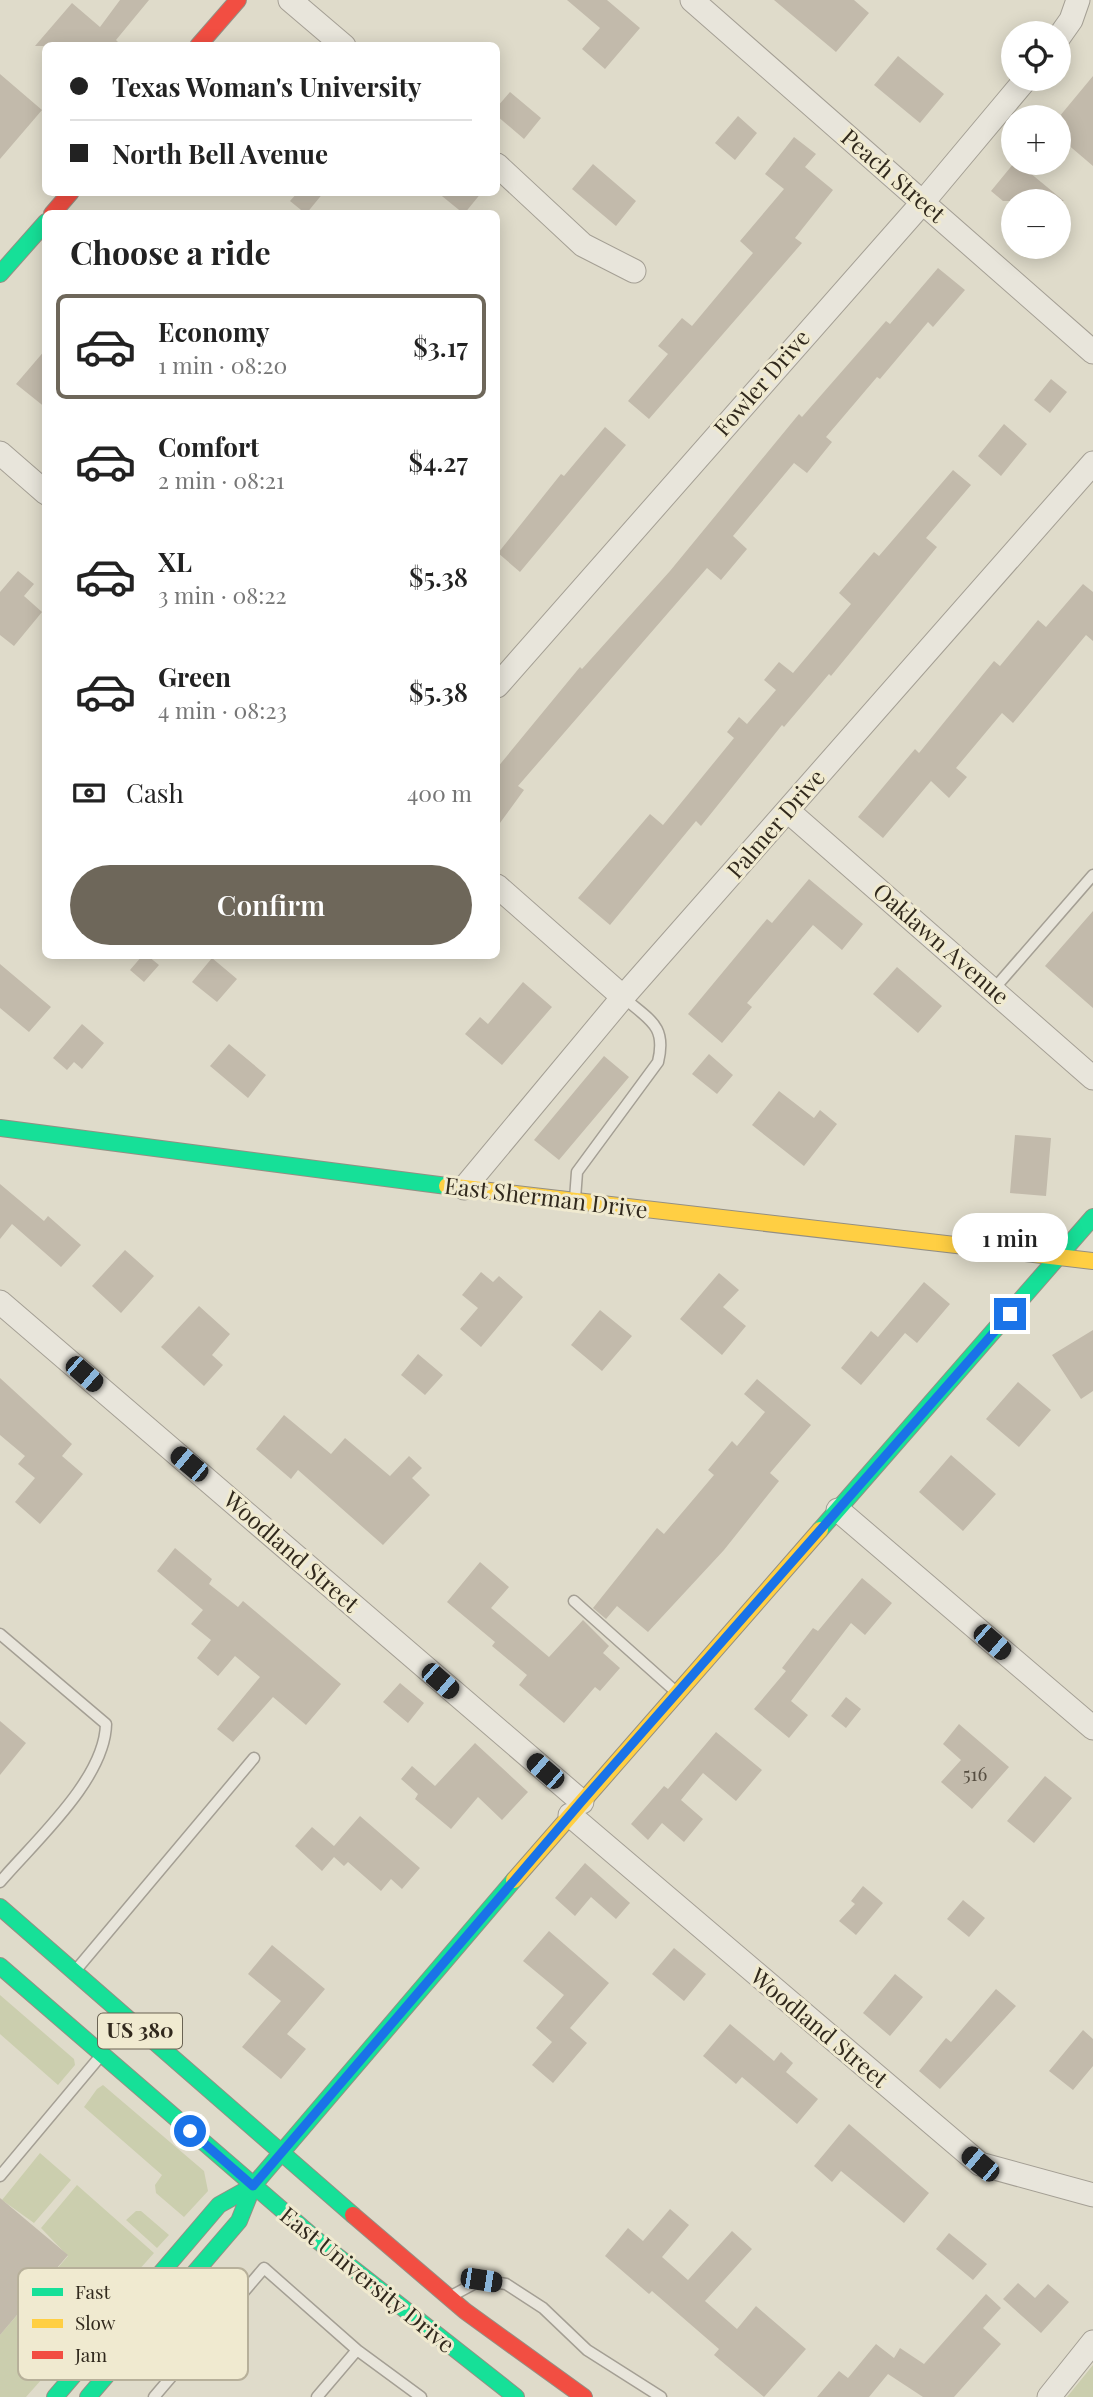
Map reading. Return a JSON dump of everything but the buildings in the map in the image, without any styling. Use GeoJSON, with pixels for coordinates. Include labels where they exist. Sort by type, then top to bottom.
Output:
{"type":"FeatureCollection","features":[{"type":"Feature","properties":{"kind":"main road"},"geometry":{"type":"LineString","coordinates":[[201,42],[238,0]]}},
{"type":"Feature","properties":{"kind":"main road"},"geometry":{"type":"LineString","coordinates":[[55,210],[68,196]]}},
{"type":"Feature","properties":{"kind":"main road"},"geometry":{"type":"LineString","coordinates":[[0,274],[42,227]]}},
{"type":"Feature","properties":{"kind":"main road","name":"East Sherman Drive"},"geometry":{"type":"LineString","coordinates":[[0,1128],[574,1202],[1093,1261]]}},
{"type":"Feature","properties":{"kind":"main road"},"geometry":{"type":"LineString","coordinates":[[199,2268],[239,2221],[253,2186],[576,1808],[1093,1217]]}},
{"type":"Feature","properties":{"kind":"main road","name":"East University Drive"},"geometry":{"type":"LineString","coordinates":[[0,1907],[281,2154],[449,2297],[584,2397]]}},
{"type":"Feature","properties":{"kind":"main road","name":"East University Drive"},"geometry":{"type":"LineString","coordinates":[[0,1966],[253,2186],[453,2350],[516,2397]]}},
{"type":"Feature","properties":{"kind":"main road"},"geometry":{"type":"LineString","coordinates":[[165,2268],[219,2205],[253,2186]]}},
{"type":"Feature","properties":{"kind":"main road"},"geometry":{"type":"LineString","coordinates":[[55,2397],[70,2380]]}},
{"type":"Feature","properties":{"kind":"main road"},"geometry":{"type":"LineString","coordinates":[[88,2397],[103,2380]]}},
{"type":"Feature","properties":{"kind":"street"},"geometry":{"type":"LineString","coordinates":[[290,0],[339,42]]}},
{"type":"Feature","properties":{"kind":"street","name":"Peach Street"},"geometry":{"type":"LineString","coordinates":[[692,0],[1093,352]]}},
{"type":"Feature","properties":{"kind":"street"},"geometry":{"type":"LineString","coordinates":[[1070,21],[1078,0]]}},
{"type":"Feature","properties":{"kind":"street","name":"Fowler Drive"},"geometry":{"type":"LineString","coordinates":[[500,683],[923,202],[1016,91]]}},
{"type":"Feature","properties":{"kind":"street"},"geometry":{"type":"LineString","coordinates":[[500,168],[583,245],[634,271]]}},
{"type":"Feature","properties":{"kind":"street"},"geometry":{"type":"LineString","coordinates":[[0,453],[42,490]]}},
{"type":"Feature","properties":{"kind":"street","name":"Palmer Drive"},"geometry":{"type":"LineString","coordinates":[[464,1188],[624,998],[1093,463]]}},
{"type":"Feature","properties":{"kind":"street","name":"Oaklawn Avenue"},"geometry":{"type":"LineString","coordinates":[[788,811],[1093,1078]]}},
{"type":"Feature","properties":{"kind":"street"},"geometry":{"type":"LineString","coordinates":[[500,889],[624,998]]}},
{"type":"Feature","properties":{"kind":"street","name":"Woodland Street"},"geometry":{"type":"LineString","coordinates":[[0,1302],[980,2164],[1093,2195]]}},
{"type":"Feature","properties":{"kind":"street"},"geometry":{"type":"LineString","coordinates":[[838,1510],[1093,1728]]}},
{"type":"Feature","properties":{"kind":"street"},"geometry":{"type":"LineString","coordinates":[[1049,2397],[1093,2342]]}},
{"type":"Feature","properties":{"kind":"lane"},"geometry":{"type":"LineString","coordinates":[[993,990],[1093,875]]}},
{"type":"Feature","properties":{"kind":"lane"},"geometry":{"type":"LineString","coordinates":[[574,1202],[577,1172],[658,1062],[662,1045],[660,1030],[624,998]]}},
{"type":"Feature","properties":{"kind":"lane"},"geometry":{"type":"LineString","coordinates":[[574,1601],[678,1692]]}},
{"type":"Feature","properties":{"kind":"lane"},"geometry":{"type":"LineString","coordinates":[[0,1634],[106,1724],[106,1738],[98,1760],[82,1786],[0,1882]]}},
{"type":"Feature","properties":{"kind":"lane"},"geometry":{"type":"LineString","coordinates":[[74,1973],[254,1758]]}},
{"type":"Feature","properties":{"kind":"lane"},"geometry":{"type":"LineString","coordinates":[[0,2176],[102,2055]]}},
{"type":"Feature","properties":{"kind":"lane"},"geometry":{"type":"LineString","coordinates":[[248,2288],[264,2269],[357,2350],[422,2397]]}},
{"type":"Feature","properties":{"kind":"lane"},"geometry":{"type":"LineString","coordinates":[[449,2297],[481,2280],[506,2284],[542,2308],[587,2350],[661,2397]]}},
{"type":"Feature","properties":{"kind":"lane"},"geometry":{"type":"LineString","coordinates":[[317,2397],[357,2350]]}},
{"type":"Feature","properties":{"kind":"lane"},"geometry":{"type":"LineString","coordinates":[[154,2397],[169,2380]]}},
{"type":"Feature","properties":{"kind":"green space"},"geometry":{"type":"Polygon","coordinates":[[[0,1995],[74,2059],[75,2065],[58,2085],[0,2034],[0,1995]]]}},
{"type":"Feature","properties":{"kind":"green space"},"geometry":{"type":"Polygon","coordinates":[[[103,2085],[204,2171],[208,2191],[184,2217],[156,2193],[155,2185],[162,2175],[84,2107],[103,2085]]]}},
{"type":"Feature","properties":{"kind":"green space"},"geometry":{"type":"Polygon","coordinates":[[[40,2153],[71,2180],[34,2223],[2,2200],[40,2153]]]}},
{"type":"Feature","properties":{"kind":"green space"},"geometry":{"type":"Polygon","coordinates":[[[77,2185],[154,2253],[141,2268],[58,2268],[68,2256],[41,2228],[77,2185]]]}},
{"type":"Feature","properties":{"kind":"green space"},"geometry":{"type":"Polygon","coordinates":[[[136,2211],[141,2211],[169,2235],[157,2248],[126,2220],[136,2211]]]}},
{"type":"Feature","properties":{"kind":"green space"},"geometry":{"type":"Polygon","coordinates":[[[18,2314],[18,2380],[41,2380],[26,2397],[0,2397],[0,2335],[18,2314]]]}},
{"type":"Feature","properties":{"kind":"green space"},"geometry":{"type":"Polygon","coordinates":[[[1093,2365],[1093,2397],[1067,2397],[1093,2365]]]}},
{"type":"Feature","properties":{"kind":"traffic: fast"},"geometry":{"type":"LineString","coordinates":[[0,274],[42,227]]}},
{"type":"Feature","properties":{"kind":"traffic: fast"},"geometry":{"type":"LineString","coordinates":[[0,1128],[447,1186]]}},
{"type":"Feature","properties":{"kind":"traffic: fast"},"geometry":{"type":"LineString","coordinates":[[820,1530],[1093,1217]]}},
{"type":"Feature","properties":{"kind":"traffic: fast"},"geometry":{"type":"LineString","coordinates":[[165,2268],[219,2205],[253,2186],[514,1880]]}},
{"type":"Feature","properties":{"kind":"traffic: fast"},"geometry":{"type":"LineString","coordinates":[[0,1907],[353,2215]]}},
{"type":"Feature","properties":{"kind":"traffic: fast"},"geometry":{"type":"LineString","coordinates":[[0,1966],[318,2241],[516,2397]]}},
{"type":"Feature","properties":{"kind":"traffic: fast"},"geometry":{"type":"LineString","coordinates":[[199,2268],[239,2221],[253,2186]]}},
{"type":"Feature","properties":{"kind":"traffic: fast"},"geometry":{"type":"LineString","coordinates":[[55,2397],[70,2380]]}},
{"type":"Feature","properties":{"kind":"traffic: fast"},"geometry":{"type":"LineString","coordinates":[[88,2397],[103,2380]]}},
{"type":"Feature","properties":{"kind":"traffic: slow"},"geometry":{"type":"LineString","coordinates":[[447,1186],[1093,1261]]}},
{"type":"Feature","properties":{"kind":"traffic: slow"},"geometry":{"type":"LineString","coordinates":[[514,1880],[820,1530]]}},
{"type":"Feature","properties":{"kind":"traffic: jam"},"geometry":{"type":"LineString","coordinates":[[201,42],[238,0]]}},
{"type":"Feature","properties":{"kind":"traffic: jam"},"geometry":{"type":"LineString","coordinates":[[55,210],[68,196]]}},
{"type":"Feature","properties":{"kind":"traffic: jam"},"geometry":{"type":"LineString","coordinates":[[353,2215],[465,2311],[584,2397]]}},
{"type":"Feature","properties":{"kind":"route"},"geometry":{"type":"LineString","coordinates":[[190,2131],[253,2186],[582,1801],[1010,1314]]}}]}
